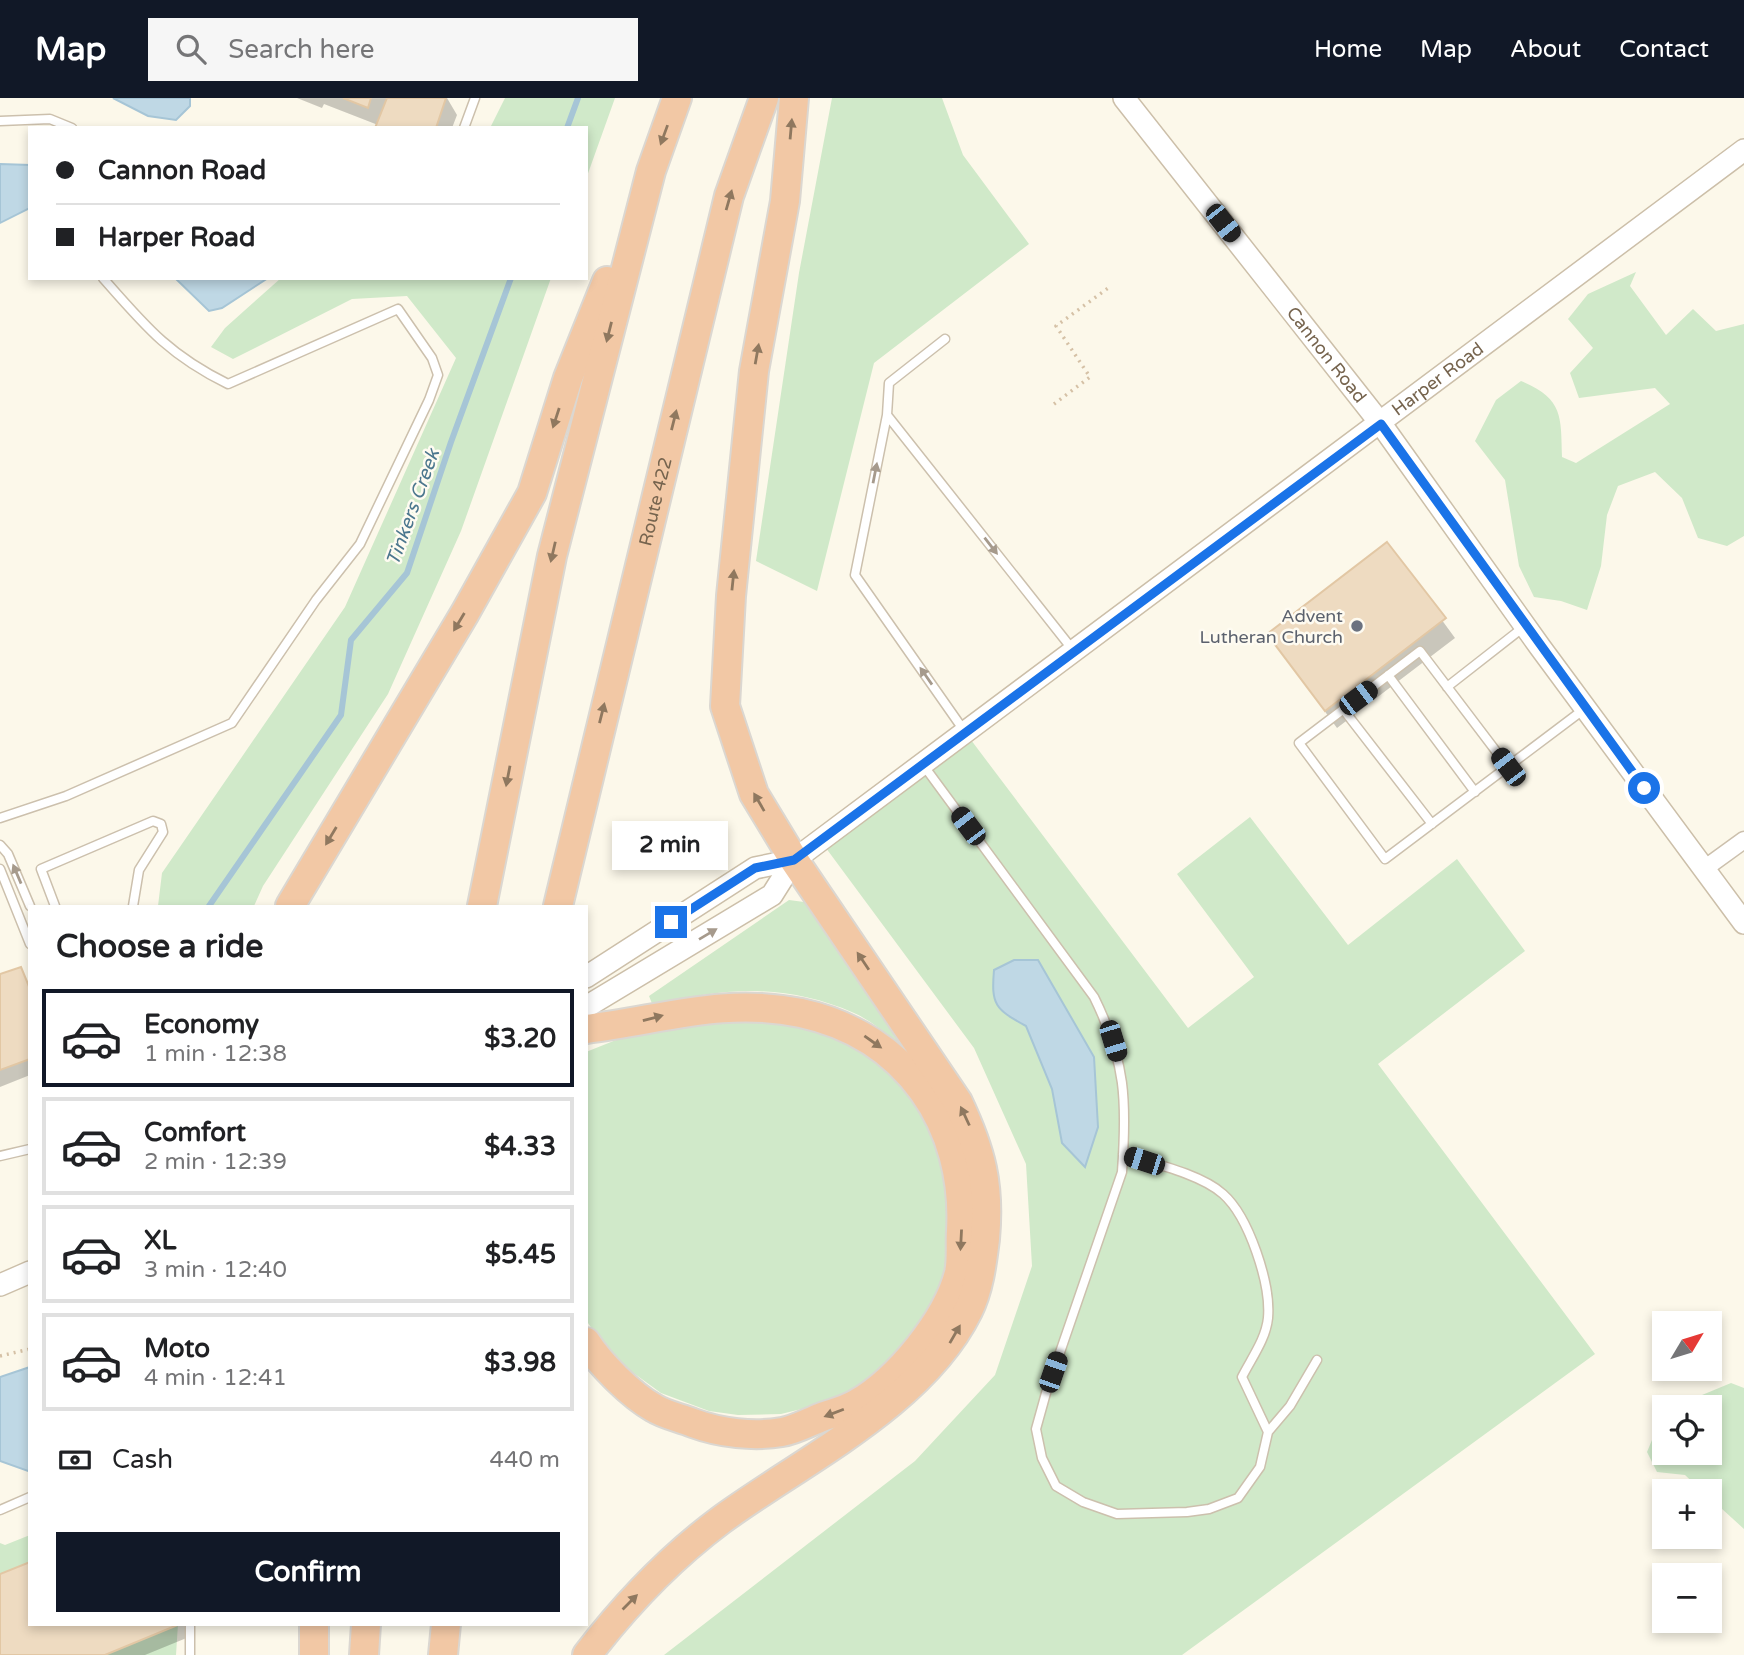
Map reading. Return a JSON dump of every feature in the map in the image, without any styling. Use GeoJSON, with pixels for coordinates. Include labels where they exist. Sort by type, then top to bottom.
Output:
{"type":"FeatureCollection","features":[{"type":"Feature","properties":{"kind":"highway"},"geometry":{"type":"LineString","coordinates":[[291,905],[465,613],[532,493],[568,378],[651,171],[677,98]]}},
{"type":"Feature","properties":{"kind":"highway","name":"Route 422"},"geometry":{"type":"LineString","coordinates":[[558,905],[586,779],[729,196],[764,98]]}},
{"type":"Feature","properties":{"kind":"highway"},"geometry":{"type":"LineString","coordinates":[[587,1655],[619,1613],[690,1545],[720,1521],[905,1392],[948,1346],[969,1309],[982,1268],[987,1212],[986,1176],[977,1141],[958,1101],[794,860],[754,794],[725,706],[731,596],[754,371],[785,201],[794,98]]}},
{"type":"Feature","properties":{"kind":"highway"},"geometry":{"type":"LineString","coordinates":[[482,905],[552,556],[651,171]]}},
{"type":"Feature","properties":{"kind":"highway"},"geometry":{"type":"LineString","coordinates":[[575,905],[586,779]]}},
{"type":"Feature","properties":{"kind":"highway"},"geometry":{"type":"LineString","coordinates":[[588,1029],[636,1023],[679,1011],[731,1006],[801,1013],[859,1032],[890,1054],[916,1080],[941,1116],[955,1155],[962,1205],[959,1273],[939,1316],[915,1355],[857,1404],[782,1432],[718,1432],[654,1409],[596,1359],[588,1345]]}},
{"type":"Feature","properties":{"kind":"highway"},"geometry":{"type":"LineString","coordinates":[[314,1626],[314,1655]]}},
{"type":"Feature","properties":{"kind":"highway"},"geometry":{"type":"LineString","coordinates":[[364,1655],[366,1626]]}},
{"type":"Feature","properties":{"kind":"highway"},"geometry":{"type":"LineString","coordinates":[[443,1655],[446,1626]]}},
{"type":"Feature","properties":{"kind":"street","name":"Cannon Road"},"geometry":{"type":"LineString","coordinates":[[1124,98],[1381,424],[1744,923]]}},
{"type":"Feature","properties":{"kind":"street","name":"Harper Road"},"geometry":{"type":"LineString","coordinates":[[588,1006],[772,895],[794,860],[1381,424],[1744,150]]}},
{"type":"Feature","properties":{"kind":"street"},"geometry":{"type":"LineString","coordinates":[[1704,869],[1744,840]]}},
{"type":"Feature","properties":{"kind":"street","name":"Harper Road"},"geometry":{"type":"LineString","coordinates":[[588,975],[755,868],[794,860]]}},
{"type":"Feature","properties":{"kind":"street"},"geometry":{"type":"LineString","coordinates":[[0,1285],[28,1273]]}},
{"type":"Feature","properties":{"kind":"lane"},"geometry":{"type":"LineString","coordinates":[[465,126],[475,98]]}},
{"type":"Feature","properties":{"kind":"lane"},"geometry":{"type":"LineString","coordinates":[[0,121],[50,119],[67,126]]}},
{"type":"Feature","properties":{"kind":"lane"},"geometry":{"type":"LineString","coordinates":[[0,818],[66,796],[232,723],[316,600],[360,544],[429,400],[438,375],[432,358],[398,309],[228,384],[195,368],[156,339],[105,280]]}},
{"type":"Feature","properties":{"kind":"lane"},"geometry":{"type":"LineString","coordinates":[[945,340],[889,383],[887,415],[855,575],[965,732]]}},
{"type":"Feature","properties":{"kind":"lane"},"geometry":{"type":"LineString","coordinates":[[887,415],[1074,651]]}},
{"type":"Feature","properties":{"kind":"lane"},"geometry":{"type":"LineString","coordinates":[[1447,687],[1525,625]]}},
{"type":"Feature","properties":{"kind":"lane"},"geometry":{"type":"LineString","coordinates":[[1508,767],[1420,651],[1299,743],[1385,859],[1586,709]]}},
{"type":"Feature","properties":{"kind":"lane"},"geometry":{"type":"LineString","coordinates":[[1388,675],[1475,792]]}},
{"type":"Feature","properties":{"kind":"lane"},"geometry":{"type":"LineString","coordinates":[[1343,709],[1432,824]]}},
{"type":"Feature","properties":{"kind":"lane"},"geometry":{"type":"LineString","coordinates":[[922,764],[1094,997],[1109,1027],[1124,1080],[1122,1172],[1089,1262],[1036,1429],[1042,1458],[1056,1486],[1083,1502],[1117,1514],[1209,1509],[1238,1497],[1259,1467],[1268,1432],[1290,1406],[1317,1360]]}},
{"type":"Feature","properties":{"kind":"lane"},"geometry":{"type":"LineString","coordinates":[[55,905],[41,869],[153,821],[161,824],[163,832],[139,870],[133,905]]}},
{"type":"Feature","properties":{"kind":"lane"},"geometry":{"type":"LineString","coordinates":[[0,845],[8,854],[30,905]]}},
{"type":"Feature","properties":{"kind":"lane"},"geometry":{"type":"LineString","coordinates":[[0,869],[28,939]]}},
{"type":"Feature","properties":{"kind":"lane"},"geometry":{"type":"LineString","coordinates":[[0,1156],[28,1149]]}},
{"type":"Feature","properties":{"kind":"lane"},"geometry":{"type":"LineString","coordinates":[[1123,1154],[1187,1175],[1223,1193],[1249,1232],[1267,1291],[1268,1319],[1265,1334],[1242,1377],[1268,1432]]}},
{"type":"Feature","properties":{"kind":"lane"},"geometry":{"type":"LineString","coordinates":[[0,1510],[28,1498]]}},
{"type":"Feature","properties":{"kind":"lane"},"geometry":{"type":"LineString","coordinates":[[190,1626],[190,1655]]}},
{"type":"Feature","properties":{"kind":"path"},"geometry":{"type":"LineString","coordinates":[[1054,404],[1090,377],[1056,326],[1111,286]]}},
{"type":"Feature","properties":{"kind":"path"},"geometry":{"type":"LineString","coordinates":[[0,1356],[28,1349]]}},
{"type":"Feature","properties":{"kind":"green space"},"geometry":{"type":"Polygon","coordinates":[[[505,98],[615,98],[588,173],[588,126],[491,126],[505,98]]]}},
{"type":"Feature","properties":{"kind":"green space"},"geometry":{"type":"Polygon","coordinates":[[[832,98],[942,98],[963,155],[1029,244],[874,363],[817,591],[756,561],[799,273],[832,98]]]}},
{"type":"Feature","properties":{"kind":"green space"},"geometry":{"type":"Polygon","coordinates":[[[1636,272],[1630,286],[1666,335],[1693,309],[1716,331],[1744,324],[1744,536],[1727,546],[1698,538],[1682,498],[1655,472],[1618,486],[1607,515],[1601,566],[1587,610],[1561,601],[1534,597],[1519,566],[1505,480],[1475,441],[1496,400],[1521,381],[1552,402],[1560,419],[1562,457],[1576,463],[1670,404],[1655,388],[1579,398],[1570,373],[1593,348],[1568,319],[1588,294],[1636,272]]]}},
{"type":"Feature","properties":{"kind":"green space"},"geometry":{"type":"Polygon","coordinates":[[[279,280],[550,280],[461,531],[388,694],[263,886],[254,905],[158,905],[162,873],[345,607],[456,358],[407,296],[352,299],[233,359],[211,347],[225,328],[279,280]]]}},
{"type":"Feature","properties":{"kind":"green space"},"geometry":{"type":"Polygon","coordinates":[[[965,732],[1188,1028],[1254,977],[1177,874],[1250,817],[1348,945],[1457,859],[1525,951],[1378,1064],[1595,1354],[1182,1655],[664,1655],[915,1461],[995,1375],[1032,1266],[1026,1164],[974,1048],[820,840],[965,732]]]}},
{"type":"Feature","properties":{"kind":"green space"},"geometry":{"type":"Polygon","coordinates":[[[789,900],[804,902],[830,929],[906,1036],[899,1043],[854,1013],[828,1003],[779,993],[729,992],[653,1006],[649,996],[789,900]]]}},
{"type":"Feature","properties":{"kind":"green space"},"geometry":{"type":"Polygon","coordinates":[[[735,1014],[807,1025],[856,1039],[907,1083],[953,1179],[948,1273],[911,1343],[870,1379],[826,1403],[781,1414],[738,1415],[709,1411],[661,1393],[610,1356],[588,1323],[588,1051],[631,1034],[735,1014]]]}},
{"type":"Feature","properties":{"kind":"green space"},"geometry":{"type":"Polygon","coordinates":[[[1731,1383],[1744,1388],[1744,1529],[1722,1509],[1722,1479],[1689,1479],[1685,1475],[1657,1472],[1654,1465],[1722,1465],[1722,1395],[1702,1395],[1731,1383]]]}},
{"type":"Feature","properties":{"kind":"green space"},"geometry":{"type":"Polygon","coordinates":[[[1652,1440],[1652,1462],[1647,1452],[1652,1440]]]}},
{"type":"Feature","properties":{"kind":"green space"},"geometry":{"type":"Polygon","coordinates":[[[28,1536],[28,1626],[178,1626],[176,1655],[0,1655],[0,1543],[5,1545],[28,1536]]]}},
{"type":"Feature","properties":{"kind":"water"},"geometry":{"type":"Polygon","coordinates":[[[113,98],[190,98],[190,106],[176,120],[148,116],[113,98]]]}},
{"type":"Feature","properties":{"kind":"water"},"geometry":{"type":"Polygon","coordinates":[[[0,164],[28,165],[28,209],[0,223],[0,164]]]}},
{"type":"Feature","properties":{"kind":"water"},"geometry":{"type":"Polygon","coordinates":[[[177,280],[265,280],[222,308],[209,311],[177,280]]]}},
{"type":"Feature","properties":{"kind":"water"},"geometry":{"type":"Polygon","coordinates":[[[1014,960],[1038,960],[1094,1057],[1098,1127],[1085,1167],[1062,1143],[1052,1089],[1026,1026],[1007,1015],[997,1005],[993,991],[994,970],[1014,960]]]}},
{"type":"Feature","properties":{"kind":"water"},"geometry":{"type":"Polygon","coordinates":[[[28,1368],[28,1471],[0,1461],[0,1377],[28,1368]]]}},
{"type":"Feature","properties":{"kind":"building"},"geometry":{"type":"Polygon","coordinates":[[[343,98],[371,98],[368,108],[343,98]]]}},
{"type":"Feature","properties":{"kind":"building"},"geometry":{"type":"Polygon","coordinates":[[[387,98],[446,98],[437,126],[376,126],[387,98]]]}},
{"type":"Feature","properties":{"kind":"building","name":"Advent Lutheran Church"},"geometry":{"type":"Polygon","coordinates":[[[1387,542],[1446,618],[1325,711],[1267,634],[1387,542]]]}},
{"type":"Feature","properties":{"kind":"building"},"geometry":{"type":"Polygon","coordinates":[[[21,967],[28,984],[28,1060],[0,1070],[0,974],[21,967]]]}},
{"type":"Feature","properties":{"kind":"building"},"geometry":{"type":"Polygon","coordinates":[[[28,1563],[28,1626],[175,1626],[105,1655],[0,1655],[0,1574],[28,1563]]]}},
{"type":"Feature","properties":{"kind":"waterway","name":"Tinkers Creek"},"geometry":{"type":"LineString","coordinates":[[568,126],[578,98]]}},
{"type":"Feature","properties":{"kind":"waterway","name":"Tinkers Creek"},"geometry":{"type":"LineString","coordinates":[[210,905],[341,715],[351,640],[407,573],[510,280]]}},
{"type":"Feature","properties":{"kind":"place","name":"Advent Lutheran Church"},"geometry":{"type":"Point","coordinates":[1357,626]}},
{"type":"Feature","properties":{"kind":"route"},"geometry":{"type":"LineString","coordinates":[[671,922],[755,868],[794,860],[1381,424],[1644,788]]}}]}
